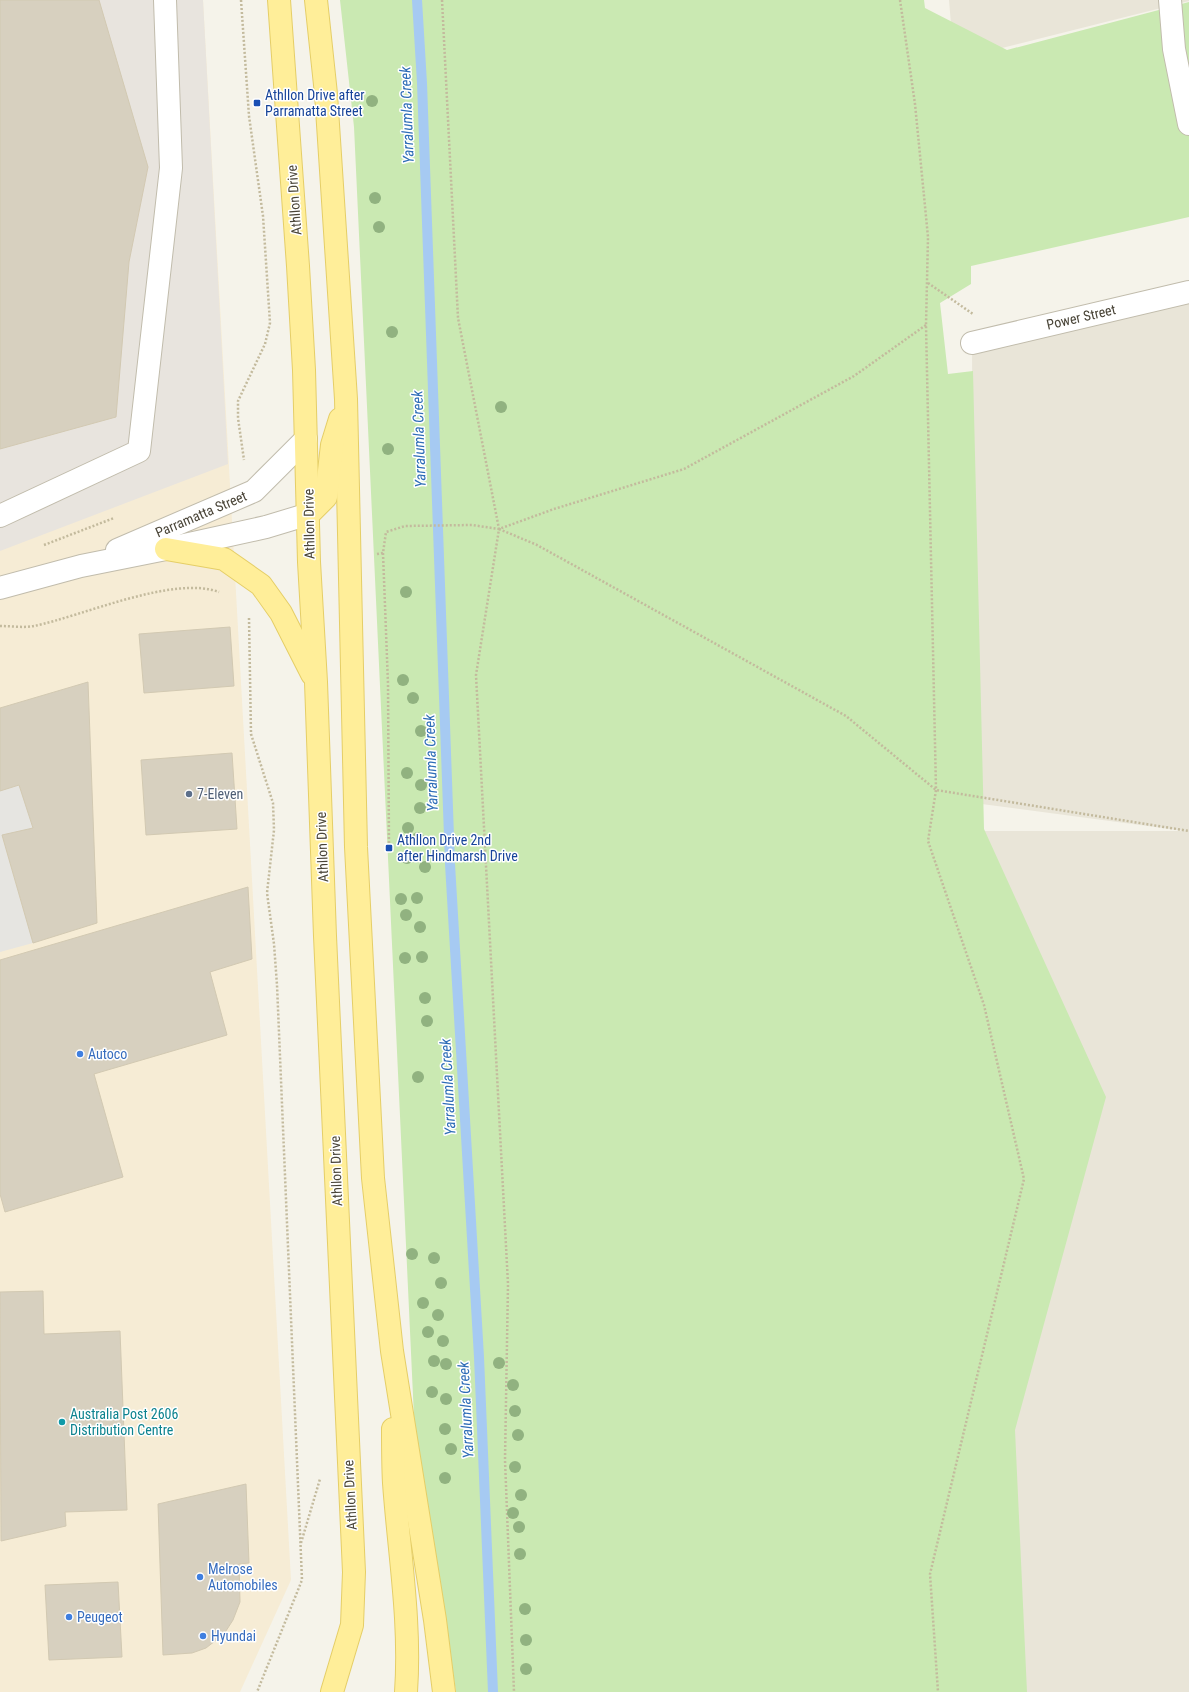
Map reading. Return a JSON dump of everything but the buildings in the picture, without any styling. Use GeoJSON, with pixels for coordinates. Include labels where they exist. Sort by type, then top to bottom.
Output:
{"type":"FeatureCollection","features":[{"type":"Feature","properties":{"kind":"main road","name":"Athllon Drive"},"geometry":{"type":"LineString","coordinates":[[279,0],[298,266],[309,514],[309,562],[316,682],[354,1572],[352,1625],[332,1692]]}},
{"type":"Feature","properties":{"kind":"main road"},"geometry":{"type":"LineString","coordinates":[[316,0],[326,94],[346,399],[356,847],[373,1178],[392,1351],[435,1620],[444,1692]]}},
{"type":"Feature","properties":{"kind":"main road"},"geometry":{"type":"LineString","coordinates":[[309,514],[326,497],[332,445],[346,399]]}},
{"type":"Feature","properties":{"kind":"main road"},"geometry":{"type":"LineString","coordinates":[[166,549],[224,559],[261,585],[281,613],[316,682]]}},
{"type":"Feature","properties":{"kind":"main road"},"geometry":{"type":"LineString","coordinates":[[392,1351],[394,1482],[406,1612],[408,1670],[406,1692]]}},
{"type":"Feature","properties":{"kind":"street"},"geometry":{"type":"LineString","coordinates":[[0,516],[139,451],[171,168],[165,0]]}},
{"type":"Feature","properties":{"kind":"street"},"geometry":{"type":"LineString","coordinates":[[1170,0],[1174,49],[1189,124]]}},
{"type":"Feature","properties":{"kind":"street","name":"Power Street"},"geometry":{"type":"LineString","coordinates":[[972,343],[1189,292]]}},
{"type":"Feature","properties":{"kind":"street","name":"Parramatta Street"},"geometry":{"type":"LineString","coordinates":[[81,566],[254,491],[306,439]]}},
{"type":"Feature","properties":{"kind":"street","name":"Parramatta Street"},"geometry":{"type":"LineString","coordinates":[[0,588],[81,566],[266,527],[309,514]]}},
{"type":"Feature","properties":{"kind":"path"},"geometry":{"type":"LineString","coordinates":[[241,0],[249,116],[263,216],[270,324],[264,344],[238,401],[238,418],[246,468],[254,491]]}},
{"type":"Feature","properties":{"kind":"path"},"geometry":{"type":"LineString","coordinates":[[442,0],[458,318],[499,529],[476,675],[508,1284],[505,1460],[514,1692]]}},
{"type":"Feature","properties":{"kind":"path"},"geometry":{"type":"LineString","coordinates":[[900,0],[915,104],[928,237],[926,325],[936,790],[928,841],[984,1005],[1024,1179],[930,1574],[938,1692]]}},
{"type":"Feature","properties":{"kind":"path"},"geometry":{"type":"LineString","coordinates":[[927,283],[974,314],[972,343]]}},
{"type":"Feature","properties":{"kind":"path"},"geometry":{"type":"LineString","coordinates":[[499,529],[554,509],[684,469],[854,376],[926,325]]}},
{"type":"Feature","properties":{"kind":"path"},"geometry":{"type":"LineString","coordinates":[[405,526],[472,525],[499,529],[537,544],[846,716],[936,790],[1189,831]]}},
{"type":"Feature","properties":{"kind":"path"},"geometry":{"type":"LineString","coordinates":[[383,553],[388,684],[389,848]]}},
{"type":"Feature","properties":{"kind":"path"},"geometry":{"type":"LineString","coordinates":[[257,1692],[302,1580],[277,985],[274,944],[267,893],[274,830],[273,803],[251,734],[249,613],[261,585]]}},
{"type":"Feature","properties":{"kind":"path"},"geometry":{"type":"LineString","coordinates":[[0,626],[32,626],[159,592],[200,587],[223,594]]}},
{"type":"Feature","properties":{"kind":"shaded area"},"geometry":{"type":"Polygon","coordinates":[[[0,0],[203,0],[291,1580],[240,1692],[0,1692],[0,0]]]}},
{"type":"Feature","properties":{"kind":"shaded area"},"geometry":{"type":"Polygon","coordinates":[[[0,0],[203,0],[228,464],[0,551],[0,0]]]}},
{"type":"Feature","properties":{"kind":"shaded area"},"geometry":{"type":"Polygon","coordinates":[[[949,0],[1189,0],[1189,1],[954,60],[949,0]]]}},
{"type":"Feature","properties":{"kind":"shaded area"},"geometry":{"type":"Polygon","coordinates":[[[1189,292],[1189,1692],[1022,1692],[981,831],[1185,831],[974,803],[972,343],[1189,292]]]}},
{"type":"Feature","properties":{"kind":"shaded area"},"geometry":{"type":"Polygon","coordinates":[[[19,785],[33,828],[2,836],[33,943],[0,952],[0,791],[19,785]]]}},
{"type":"Feature","properties":{"kind":"green space"},"geometry":{"type":"Polygon","coordinates":[[[340,0],[924,0],[925,8],[1007,50],[1189,2],[1189,217],[971,266],[971,284],[940,303],[948,374],[973,371],[984,829],[1106,1097],[1015,1430],[1027,1692],[456,1692],[414,1417],[354,127],[340,0]]]}},
{"type":"Feature","properties":{"kind":"waterway","name":"Yarralumla Creek"},"geometry":{"type":"LineString","coordinates":[[417,0],[422,83],[450,864],[479,1357],[493,1692]]}},
{"type":"Feature","properties":{"kind":"place","name":"Athllon Drive after Parramatta Street"},"geometry":{"type":"Point","coordinates":[257,103]}},
{"type":"Feature","properties":{"kind":"place","name":"7-Eleven"},"geometry":{"type":"Point","coordinates":[189,794]}},
{"type":"Feature","properties":{"kind":"place","name":"Athllon Drive 2nd after Hindmarsh Drive"},"geometry":{"type":"Point","coordinates":[389,848]}},
{"type":"Feature","properties":{"kind":"place","name":"Autoco"},"geometry":{"type":"Point","coordinates":[80,1054]}},
{"type":"Feature","properties":{"kind":"place","name":"Australia Post 2606 Distribution Centre"},"geometry":{"type":"Point","coordinates":[62,1422]}},
{"type":"Feature","properties":{"kind":"place","name":"Melrose Automobiles"},"geometry":{"type":"Point","coordinates":[200,1577]}},
{"type":"Feature","properties":{"kind":"place","name":"Peugeot"},"geometry":{"type":"Point","coordinates":[69,1617]}},
{"type":"Feature","properties":{"kind":"place","name":"Hyundai"},"geometry":{"type":"Point","coordinates":[203,1636]}}]}
